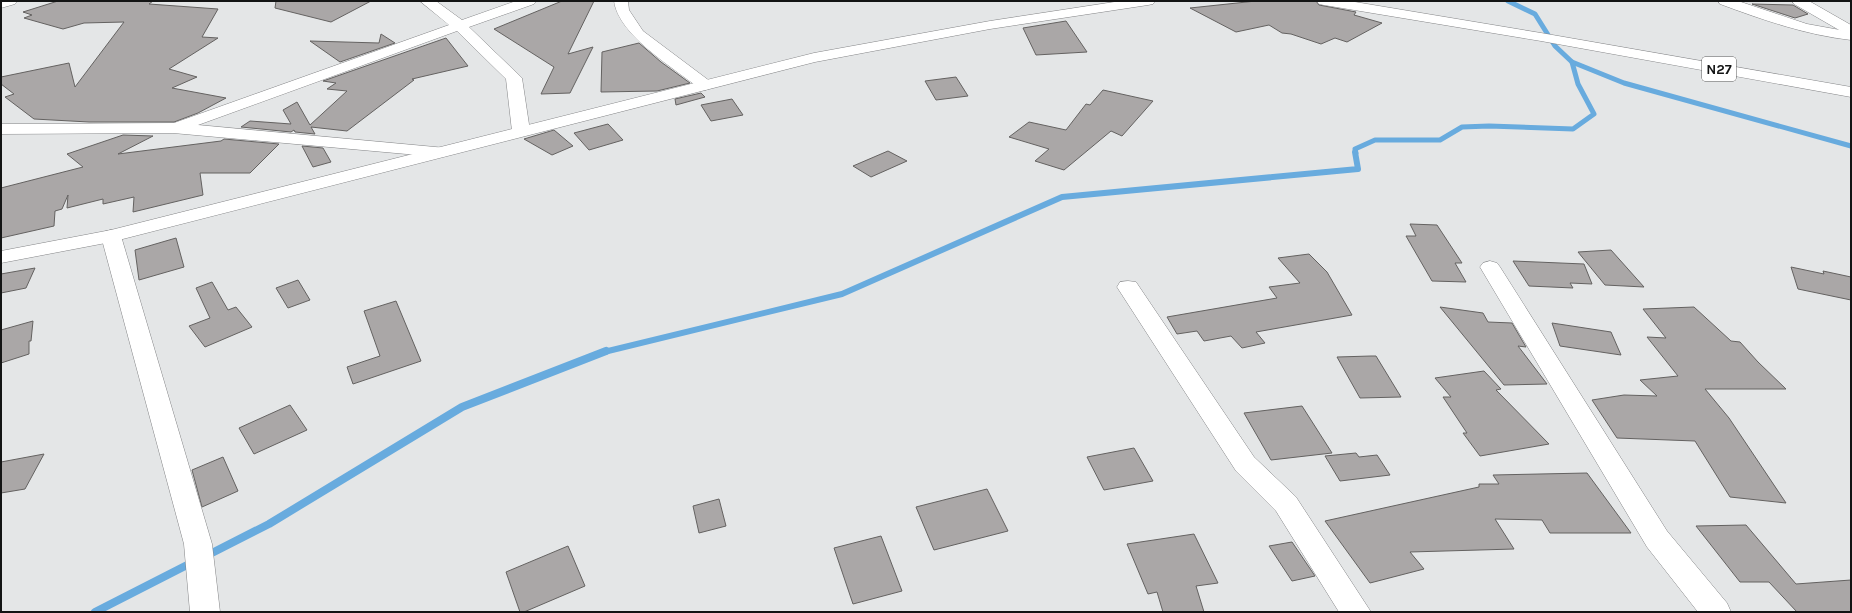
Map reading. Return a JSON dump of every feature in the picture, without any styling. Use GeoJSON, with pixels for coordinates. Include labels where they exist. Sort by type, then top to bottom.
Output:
{"type":"FeatureCollection","features":[{"type":"Feature","properties":{"kind":"street"},"geometry":{"type":"LineString","coordinates":[[1,4],[10,1]]}},
{"type":"Feature","properties":{"kind":"street"},"geometry":{"type":"LineString","coordinates":[[427,1],[459,25],[514,78],[522,131]]}},
{"type":"Feature","properties":{"kind":"street"},"geometry":{"type":"LineString","coordinates":[[173,128],[529,1]]}},
{"type":"Feature","properties":{"kind":"street"},"geometry":{"type":"LineString","coordinates":[[621,1],[622,10],[638,34],[705,85]]}},
{"type":"Feature","properties":{"kind":"street"},"geometry":{"type":"LineString","coordinates":[[1,257],[111,236],[822,56],[990,25],[1148,1]]}},
{"type":"Feature","properties":{"kind":"street","name":"N27"},"geometry":{"type":"LineString","coordinates":[[1324,1],[1541,37],[1851,92]]}},
{"type":"Feature","properties":{"kind":"street"},"geometry":{"type":"LineString","coordinates":[[1724,1],[1796,25],[1851,36]]}},
{"type":"Feature","properties":{"kind":"street"},"geometry":{"type":"LineString","coordinates":[[1799,1],[1851,31]]}},
{"type":"Feature","properties":{"kind":"street"},"geometry":{"type":"LineString","coordinates":[[1,129],[173,128],[440,152]]}},
{"type":"Feature","properties":{"kind":"street"},"geometry":{"type":"LineString","coordinates":[[111,236],[198,544],[203,599]]}},
{"type":"Feature","properties":{"kind":"street"},"geometry":{"type":"LineString","coordinates":[[1490,266],[1657,539],[1716,612]]}},
{"type":"Feature","properties":{"kind":"street"},"geometry":{"type":"LineString","coordinates":[[1128,287],[1245,464],[1286,504],[1356,612]]}},
{"type":"Feature","properties":{"kind":"building"},"geometry":{"type":"Polygon","coordinates":[[[58,1],[153,1],[149,4],[218,9],[202,37],[218,38],[169,69],[197,77],[172,88],[226,98],[198,113],[174,122],[89,122],[34,119],[5,97],[14,94],[1,84],[1,77],[69,63],[75,87],[124,22],[84,23],[63,29],[24,18],[32,15],[23,12],[58,1]]]}},
{"type":"Feature","properties":{"kind":"building"},"geometry":{"type":"Polygon","coordinates":[[[276,1],[371,1],[331,22],[275,8],[276,1]]]}},
{"type":"Feature","properties":{"kind":"building"},"geometry":{"type":"Polygon","coordinates":[[[562,1],[594,1],[568,54],[593,47],[570,93],[541,94],[554,67],[494,29],[562,1]]]}},
{"type":"Feature","properties":{"kind":"building"},"geometry":{"type":"Polygon","coordinates":[[[1256,1],[1316,1],[1319,5],[1356,12],[1354,15],[1382,23],[1347,42],[1335,38],[1321,44],[1291,34],[1282,33],[1269,25],[1236,32],[1190,8],[1256,1]]]}},
{"type":"Feature","properties":{"kind":"building"},"geometry":{"type":"Polygon","coordinates":[[[1752,4],[1793,5],[1808,14],[1795,18],[1752,4]]]}},
{"type":"Feature","properties":{"kind":"building"},"geometry":{"type":"Polygon","coordinates":[[[1066,21],[1087,52],[1036,55],[1023,28],[1066,21]]]}},
{"type":"Feature","properties":{"kind":"building"},"geometry":{"type":"Polygon","coordinates":[[[381,34],[395,43],[340,62],[310,41],[379,43],[381,34]]]}},
{"type":"Feature","properties":{"kind":"building"},"geometry":{"type":"Polygon","coordinates":[[[446,38],[468,66],[412,79],[414,80],[347,131],[311,127],[315,134],[295,132],[294,130],[291,132],[241,127],[250,121],[291,124],[283,110],[297,102],[310,125],[347,91],[327,89],[336,83],[323,81],[446,38]]]}},
{"type":"Feature","properties":{"kind":"building"},"geometry":{"type":"Polygon","coordinates":[[[639,43],[661,62],[690,83],[657,91],[601,92],[602,52],[639,43]]]}},
{"type":"Feature","properties":{"kind":"building"},"geometry":{"type":"Polygon","coordinates":[[[956,77],[968,96],[936,100],[925,81],[956,77]]]}},
{"type":"Feature","properties":{"kind":"building"},"geometry":{"type":"Polygon","coordinates":[[[1103,90],[1153,101],[1122,136],[1111,131],[1064,170],[1035,161],[1049,149],[1009,137],[1029,122],[1066,130],[1086,104],[1090,105],[1103,90]]]}},
{"type":"Feature","properties":{"kind":"building"},"geometry":{"type":"Polygon","coordinates":[[[701,93],[705,97],[676,105],[675,99],[701,93]]]}},
{"type":"Feature","properties":{"kind":"building"},"geometry":{"type":"Polygon","coordinates":[[[732,99],[743,115],[711,121],[701,105],[732,99]]]}},
{"type":"Feature","properties":{"kind":"building"},"geometry":{"type":"Polygon","coordinates":[[[608,124],[623,140],[589,150],[574,133],[608,124]]]}},
{"type":"Feature","properties":{"kind":"building"},"geometry":{"type":"Polygon","coordinates":[[[554,130],[573,146],[552,155],[524,139],[554,130]]]}},
{"type":"Feature","properties":{"kind":"building"},"geometry":{"type":"Polygon","coordinates":[[[123,135],[153,136],[118,154],[221,141],[224,139],[279,144],[250,173],[200,173],[203,195],[133,212],[134,197],[103,204],[103,199],[67,208],[68,195],[62,209],[55,211],[54,226],[1,238],[1,188],[83,167],[67,154],[123,135]]]}},
{"type":"Feature","properties":{"kind":"building"},"geometry":{"type":"Polygon","coordinates":[[[302,146],[323,148],[331,162],[313,167],[302,146]]]}},
{"type":"Feature","properties":{"kind":"building"},"geometry":{"type":"Polygon","coordinates":[[[888,151],[907,161],[871,177],[853,166],[888,151]]]}},
{"type":"Feature","properties":{"kind":"building"},"geometry":{"type":"Polygon","coordinates":[[[1410,224],[1437,225],[1462,263],[1455,263],[1466,282],[1432,281],[1406,236],[1416,236],[1410,224]]]}},
{"type":"Feature","properties":{"kind":"building"},"geometry":{"type":"Polygon","coordinates":[[[176,238],[184,267],[139,280],[135,250],[176,238]]]}},
{"type":"Feature","properties":{"kind":"building"},"geometry":{"type":"Polygon","coordinates":[[[1611,250],[1644,287],[1605,285],[1578,252],[1611,250]]]}},
{"type":"Feature","properties":{"kind":"building"},"geometry":{"type":"Polygon","coordinates":[[[1309,254],[1327,272],[1352,315],[1256,332],[1265,343],[1242,348],[1231,336],[1204,341],[1197,331],[1177,334],[1167,317],[1277,298],[1269,287],[1300,283],[1278,258],[1309,254]]]}},
{"type":"Feature","properties":{"kind":"building"},"geometry":{"type":"Polygon","coordinates":[[[1513,261],[1584,264],[1592,284],[1570,283],[1573,288],[1529,286],[1513,261]]]}},
{"type":"Feature","properties":{"kind":"building"},"geometry":{"type":"Polygon","coordinates":[[[1791,267],[1824,274],[1823,271],[1851,277],[1851,300],[1798,289],[1791,267]]]}},
{"type":"Feature","properties":{"kind":"building"},"geometry":{"type":"Polygon","coordinates":[[[35,268],[26,288],[1,293],[1,274],[35,268]]]}},
{"type":"Feature","properties":{"kind":"building"},"geometry":{"type":"Polygon","coordinates":[[[298,280],[310,300],[288,308],[276,288],[298,280]]]}},
{"type":"Feature","properties":{"kind":"building"},"geometry":{"type":"Polygon","coordinates":[[[212,282],[228,310],[236,307],[252,327],[205,347],[189,326],[210,318],[196,288],[212,282]]]}},
{"type":"Feature","properties":{"kind":"building"},"geometry":{"type":"Polygon","coordinates":[[[396,301],[421,361],[353,384],[347,367],[380,356],[364,311],[396,301]]]}},
{"type":"Feature","properties":{"kind":"building"},"geometry":{"type":"Polygon","coordinates":[[[1440,307],[1483,313],[1488,322],[1512,323],[1526,347],[1518,346],[1547,384],[1504,385],[1440,307]]]}},
{"type":"Feature","properties":{"kind":"building"},"geometry":{"type":"Polygon","coordinates":[[[1694,307],[1731,341],[1740,342],[1786,389],[1705,389],[1729,418],[1786,503],[1730,497],[1695,441],[1617,438],[1592,400],[1624,395],[1657,396],[1640,380],[1678,376],[1647,337],[1666,338],[1643,309],[1694,307]]]}},
{"type":"Feature","properties":{"kind":"building"},"geometry":{"type":"Polygon","coordinates":[[[33,321],[31,341],[29,341],[29,354],[1,363],[1,330],[33,321]]]}},
{"type":"Feature","properties":{"kind":"building"},"geometry":{"type":"Polygon","coordinates":[[[1552,323],[1611,332],[1621,355],[1560,346],[1552,323]]]}},
{"type":"Feature","properties":{"kind":"building"},"geometry":{"type":"Polygon","coordinates":[[[1376,356],[1401,397],[1360,398],[1337,357],[1376,356]]]}},
{"type":"Feature","properties":{"kind":"building"},"geometry":{"type":"Polygon","coordinates":[[[1484,371],[1501,389],[1496,390],[1549,444],[1480,456],[1463,433],[1467,433],[1443,397],[1451,397],[1435,378],[1484,371]]]}},
{"type":"Feature","properties":{"kind":"building"},"geometry":{"type":"Polygon","coordinates":[[[290,405],[307,430],[254,454],[239,428],[290,405]]]}},
{"type":"Feature","properties":{"kind":"building"},"geometry":{"type":"Polygon","coordinates":[[[1302,406],[1332,453],[1271,460],[1244,413],[1302,406]]]}},
{"type":"Feature","properties":{"kind":"building"},"geometry":{"type":"Polygon","coordinates":[[[1134,448],[1153,481],[1104,490],[1087,457],[1134,448]]]}},
{"type":"Feature","properties":{"kind":"building"},"geometry":{"type":"Polygon","coordinates":[[[1356,453],[1359,457],[1377,455],[1390,475],[1340,481],[1325,456],[1356,453]]]}},
{"type":"Feature","properties":{"kind":"building"},"geometry":{"type":"Polygon","coordinates":[[[44,454],[25,489],[1,493],[1,462],[44,454]]]}},
{"type":"Feature","properties":{"kind":"building"},"geometry":{"type":"Polygon","coordinates":[[[223,457],[238,491],[202,507],[192,470],[223,457]]]}},
{"type":"Feature","properties":{"kind":"building"},"geometry":{"type":"Polygon","coordinates":[[[1587,473],[1631,533],[1550,533],[1542,520],[1495,519],[1514,549],[1410,552],[1424,569],[1370,583],[1325,521],[1479,487],[1479,484],[1499,484],[1493,475],[1587,473]]]}},
{"type":"Feature","properties":{"kind":"building"},"geometry":{"type":"Polygon","coordinates":[[[987,489],[1008,531],[934,550],[916,507],[987,489]]]}},
{"type":"Feature","properties":{"kind":"building"},"geometry":{"type":"Polygon","coordinates":[[[719,499],[726,526],[699,533],[693,506],[719,499]]]}},
{"type":"Feature","properties":{"kind":"building"},"geometry":{"type":"Polygon","coordinates":[[[1746,525],[1796,584],[1851,580],[1851,612],[1797,612],[1769,582],[1740,582],[1696,526],[1746,525]]]}},
{"type":"Feature","properties":{"kind":"building"},"geometry":{"type":"Polygon","coordinates":[[[1194,534],[1218,583],[1196,586],[1204,612],[1163,612],[1157,592],[1148,594],[1127,544],[1194,534]]]}},
{"type":"Feature","properties":{"kind":"building"},"geometry":{"type":"Polygon","coordinates":[[[881,536],[902,591],[853,604],[834,548],[881,536]]]}},
{"type":"Feature","properties":{"kind":"building"},"geometry":{"type":"Polygon","coordinates":[[[1292,542],[1315,576],[1292,581],[1269,546],[1292,542]]]}},
{"type":"Feature","properties":{"kind":"building"},"geometry":{"type":"Polygon","coordinates":[[[568,546],[585,586],[524,612],[520,612],[506,572],[568,546]]]}},
{"type":"Feature","properties":{"kind":"waterway"},"geometry":{"type":"LineString","coordinates":[[1508,1],[1535,14],[1555,46],[1572,62]]}},
{"type":"Feature","properties":{"kind":"waterway"},"geometry":{"type":"LineString","coordinates":[[1356,153],[1355,149],[1375,140],[1440,140],[1462,127],[1489,126],[1573,129],[1594,114],[1578,84],[1572,62]]}},
{"type":"Feature","properties":{"kind":"waterway"},"geometry":{"type":"LineString","coordinates":[[1572,62],[1624,83],[1851,146]]}},
{"type":"Feature","properties":{"kind":"waterway"},"geometry":{"type":"LineString","coordinates":[[604,352],[842,294],[1062,197],[1358,169],[1355,152]]}},
{"type":"Feature","properties":{"kind":"waterway"},"geometry":{"type":"LineString","coordinates":[[206,556],[269,524],[462,407],[606,351]]}},
{"type":"Feature","properties":{"kind":"waterway"},"geometry":{"type":"LineString","coordinates":[[95,612],[193,562]]}}]}
